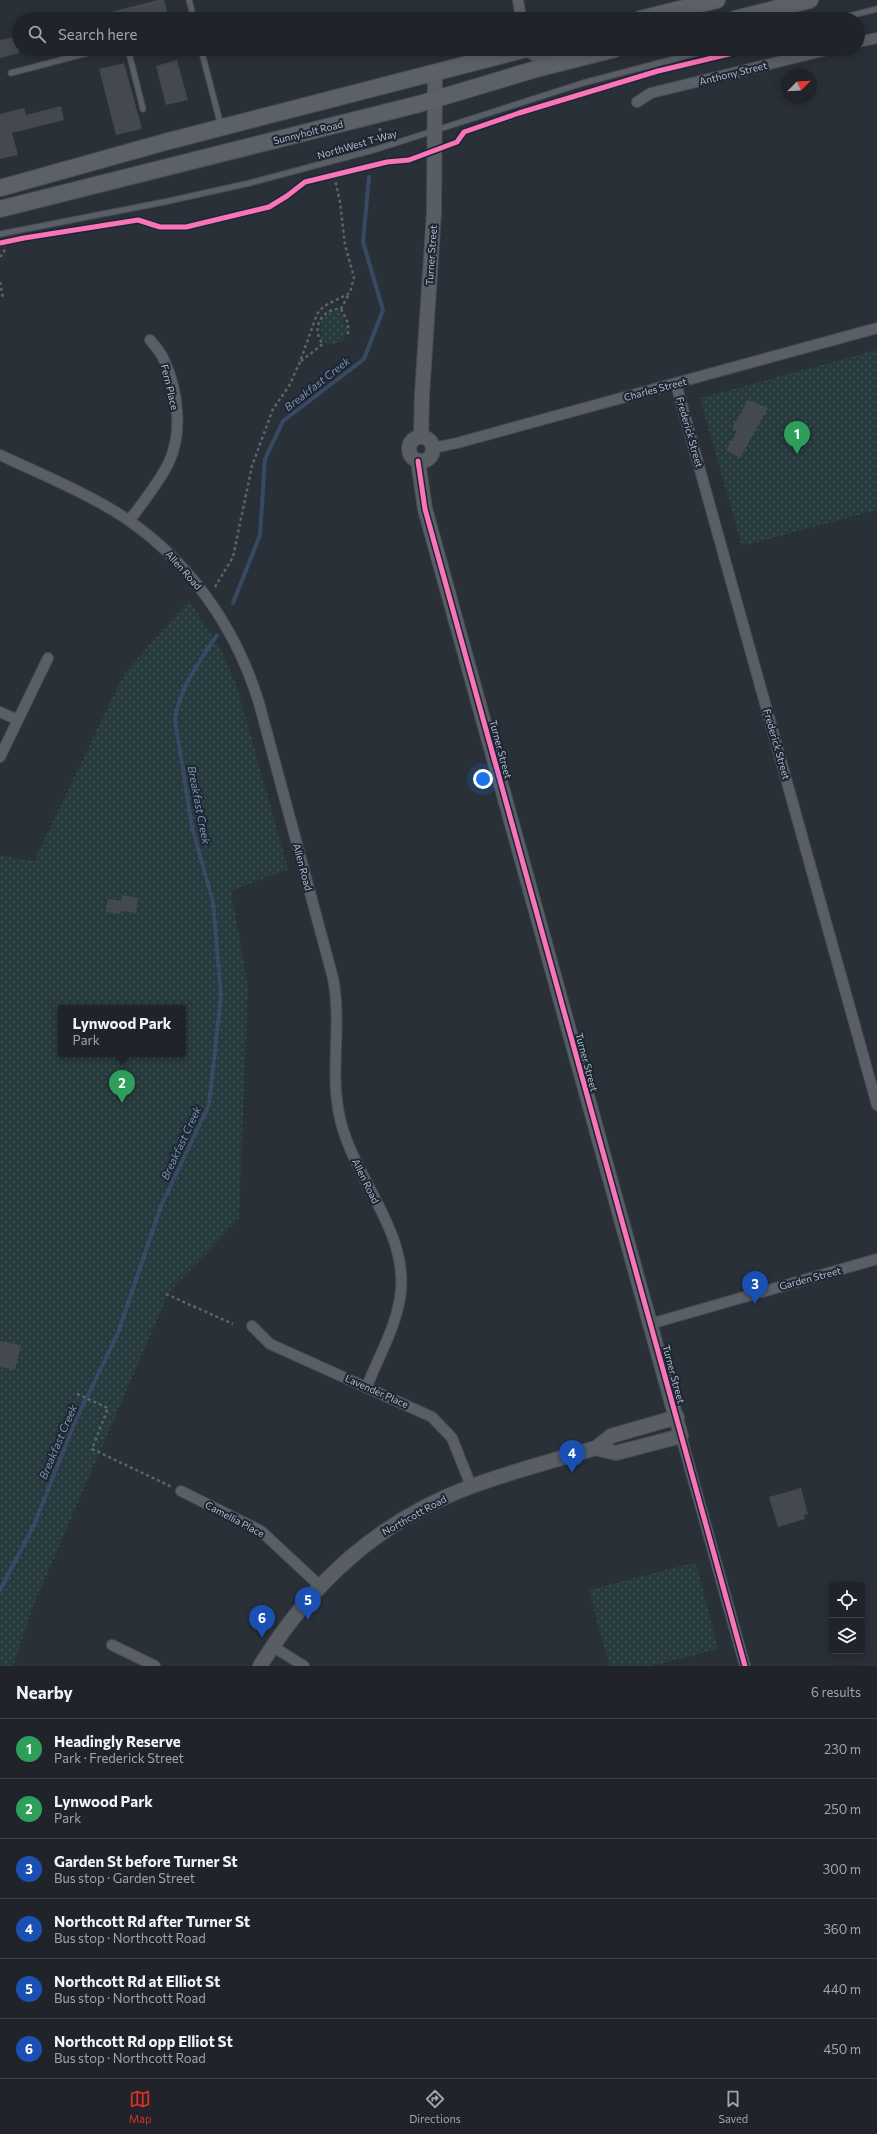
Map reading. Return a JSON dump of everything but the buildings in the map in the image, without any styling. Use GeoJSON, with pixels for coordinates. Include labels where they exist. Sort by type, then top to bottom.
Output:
{"type":"FeatureCollection","features":[{"type":"Feature","properties":{"kind":"main road"},"geometry":{"type":"LineString","coordinates":[[668,12],[717,0]]}},
{"type":"Feature","properties":{"kind":"main road"},"geometry":{"type":"LineString","coordinates":[[762,12],[810,0]]}},
{"type":"Feature","properties":{"kind":"main road"},"geometry":{"type":"LineString","coordinates":[[0,188],[221,128],[500,56]]}},
{"type":"Feature","properties":{"kind":"main road","name":"Sunnyholt Road"},"geometry":{"type":"LineString","coordinates":[[0,209],[436,99],[536,69],[587,56]]}},
{"type":"Feature","properties":{"kind":"street"},"geometry":{"type":"LineString","coordinates":[[518,0],[520,12]]}},
{"type":"Feature","properties":{"kind":"street"},"geometry":{"type":"LineString","coordinates":[[865,41],[877,38]]}},
{"type":"Feature","properties":{"kind":"street"},"geometry":{"type":"LineString","coordinates":[[571,56],[579,58]]}},
{"type":"Feature","properties":{"kind":"street","name":"Anthony Street"},"geometry":{"type":"LineString","coordinates":[[637,102],[651,93],[802,56]]}},
{"type":"Feature","properties":{"kind":"street","name":"Turner Street"},"geometry":{"type":"LineString","coordinates":[[421,437],[422,396],[434,212],[436,73]]}},
{"type":"Feature","properties":{"kind":"street","name":"Charles Street"},"geometry":{"type":"LineString","coordinates":[[433,448],[457,443],[676,384],[877,328]]}},
{"type":"Feature","properties":{"kind":"street","name":"Fern Place"},"geometry":{"type":"LineString","coordinates":[[129,521],[166,467],[177,437],[175,398],[167,368],[160,352],[150,340]]}},
{"type":"Feature","properties":{"kind":"street","name":"Frederick Street"},"geometry":{"type":"LineString","coordinates":[[676,384],[877,1105]]}},
{"type":"Feature","properties":{"kind":"street"},"geometry":{"type":"LineString","coordinates":[[421,437],[428,439],[433,448],[429,458],[418,461],[410,453],[410,446],[414,440],[421,437]]}},
{"type":"Feature","properties":{"kind":"street","name":"Allen Road"},"geometry":{"type":"LineString","coordinates":[[0,455],[92,498],[129,521],[179,563],[217,611],[230,633],[248,670],[261,711],[335,989],[338,1023],[336,1095],[342,1127],[348,1145],[395,1242],[400,1265],[402,1288],[397,1311],[366,1386]]}},
{"type":"Feature","properties":{"kind":"street","name":"Turner Street"},"geometry":{"type":"LineString","coordinates":[[418,461],[425,509],[745,1666]]}},
{"type":"Feature","properties":{"kind":"street"},"geometry":{"type":"LineString","coordinates":[[0,757],[48,658]]}},
{"type":"Feature","properties":{"kind":"street"},"geometry":{"type":"LineString","coordinates":[[0,712],[18,720]]}},
{"type":"Feature","properties":{"kind":"street","name":"Garden Street"},"geometry":{"type":"LineString","coordinates":[[650,1324],[877,1259]]}},
{"type":"Feature","properties":{"kind":"street","name":"Lavender Place"},"geometry":{"type":"LineString","coordinates":[[252,1326],[270,1344],[423,1412],[439,1422],[456,1446],[471,1486]]}},
{"type":"Feature","properties":{"kind":"street","name":"Northcott Road"},"geometry":{"type":"LineString","coordinates":[[260,1666],[272,1646],[319,1585],[354,1554],[398,1522],[471,1486],[596,1448],[611,1436],[676,1417]]}},
{"type":"Feature","properties":{"kind":"street"},"geometry":{"type":"LineString","coordinates":[[596,1448],[616,1453],[681,1436]]}},
{"type":"Feature","properties":{"kind":"street","name":"Camellia Place"},"geometry":{"type":"LineString","coordinates":[[181,1491],[261,1531],[319,1585]]}},
{"type":"Feature","properties":{"kind":"street"},"geometry":{"type":"LineString","coordinates":[[112,1645],[155,1666]]}},
{"type":"Feature","properties":{"kind":"street"},"geometry":{"type":"LineString","coordinates":[[272,1646],[304,1666]]}},
{"type":"Feature","properties":{"kind":"lane"},"geometry":{"type":"LineString","coordinates":[[189,0],[192,12]]}},
{"type":"Feature","properties":{"kind":"lane"},"geometry":{"type":"LineString","coordinates":[[865,13],[877,10]]}},
{"type":"Feature","properties":{"kind":"lane"},"geometry":{"type":"LineString","coordinates":[[11,73],[76,56]]}},
{"type":"Feature","properties":{"kind":"lane"},"geometry":{"type":"LineString","coordinates":[[130,56],[143,109]]}},
{"type":"Feature","properties":{"kind":"lane"},"geometry":{"type":"LineString","coordinates":[[204,56],[221,128]]}},
{"type":"Feature","properties":{"kind":"lane","name":"NorthWest T-Way"},"geometry":{"type":"LineString","coordinates":[[0,234],[250,184],[377,148],[583,82],[685,56]]}},
{"type":"Feature","properties":{"kind":"path"},"geometry":{"type":"LineString","coordinates":[[327,176],[342,172]]}},
{"type":"Feature","properties":{"kind":"path"},"geometry":{"type":"LineString","coordinates":[[334,174],[341,210],[345,245],[354,278],[350,293],[341,309]]}},
{"type":"Feature","properties":{"kind":"path"},"geometry":{"type":"LineString","coordinates":[[0,256],[4,252],[2,243],[11,241]]}},
{"type":"Feature","properties":{"kind":"path"},"geometry":{"type":"LineString","coordinates":[[0,282],[3,298]]}},
{"type":"Feature","properties":{"kind":"path"},"geometry":{"type":"LineString","coordinates":[[215,587],[234,557],[252,466],[273,409],[289,386],[300,362],[307,338],[317,314],[324,306],[350,293]]}},
{"type":"Feature","properties":{"kind":"path"},"geometry":{"type":"LineString","coordinates":[[300,362],[323,344],[317,337],[317,329],[324,314],[334,309],[341,309]]}},
{"type":"Feature","properties":{"kind":"path"},"geometry":{"type":"LineString","coordinates":[[341,309],[348,323],[348,336]]}},
{"type":"Feature","properties":{"kind":"path"},"geometry":{"type":"LineString","coordinates":[[166,1294],[233,1324]]}},
{"type":"Feature","properties":{"kind":"path"},"geometry":{"type":"LineString","coordinates":[[77,1394],[108,1408],[92,1449],[181,1491]]}},
{"type":"Feature","properties":{"kind":"green space"},"geometry":{"type":"Polygon","coordinates":[[[331,311],[339,311],[347,327],[345,339],[339,343],[333,344],[321,340],[321,322],[331,311]]]}},
{"type":"Feature","properties":{"kind":"green space"},"geometry":{"type":"Polygon","coordinates":[[[877,350],[877,510],[742,546],[700,398],[877,350]]]}},
{"type":"Feature","properties":{"kind":"green space"},"geometry":{"type":"Polygon","coordinates":[[[189,600],[219,646],[237,687],[288,869],[231,891],[248,986],[239,1219],[169,1292],[34,1604],[13,1666],[0,1666],[0,856],[34,861],[124,674],[189,600]]]}},
{"type":"Feature","properties":{"kind":"green space"},"geometry":{"type":"Polygon","coordinates":[[[696,1562],[718,1649],[651,1666],[609,1666],[589,1590],[696,1562]]]}},
{"type":"Feature","properties":{"kind":"waterway","name":"Breakfast Creek"},"geometry":{"type":"LineString","coordinates":[[233,603],[260,535],[265,459],[283,421],[364,359],[383,310],[363,242],[369,177]]}},
{"type":"Feature","properties":{"kind":"waterway","name":"Breakfast Creek"},"geometry":{"type":"LineString","coordinates":[[0,1590],[34,1525],[74,1424],[118,1333],[161,1206],[209,1105],[221,996],[213,902],[192,827],[175,720],[185,686],[217,635]]}},
{"type":"Feature","properties":{"kind":"cycle path"},"geometry":{"type":"LineString","coordinates":[[0,243],[138,220],[160,227],[186,227],[269,207],[287,196],[305,182],[387,162],[409,160],[457,142],[464,132],[519,113],[658,71],[721,56]]}},
{"type":"Feature","properties":{"kind":"cycle path"},"geometry":{"type":"LineString","coordinates":[[418,461],[425,509],[745,1666]]}},
{"type":"Feature","properties":{"kind":"place","name":"Headingly Reserve"},"geometry":{"type":"Point","coordinates":[797,454]}},
{"type":"Feature","properties":{"kind":"place","name":"Lynwood Park"},"geometry":{"type":"Point","coordinates":[122,1103]}},
{"type":"Feature","properties":{"kind":"place","name":"Garden St before Turner St"},"geometry":{"type":"Point","coordinates":[755,1304]}},
{"type":"Feature","properties":{"kind":"place","name":"Northcott Rd after Turner St"},"geometry":{"type":"Point","coordinates":[572,1473]}},
{"type":"Feature","properties":{"kind":"place","name":"Northcott Rd at Elliot St"},"geometry":{"type":"Point","coordinates":[308,1620]}},
{"type":"Feature","properties":{"kind":"place","name":"Northcott Rd opp Elliot St"},"geometry":{"type":"Point","coordinates":[262,1638]}}]}
